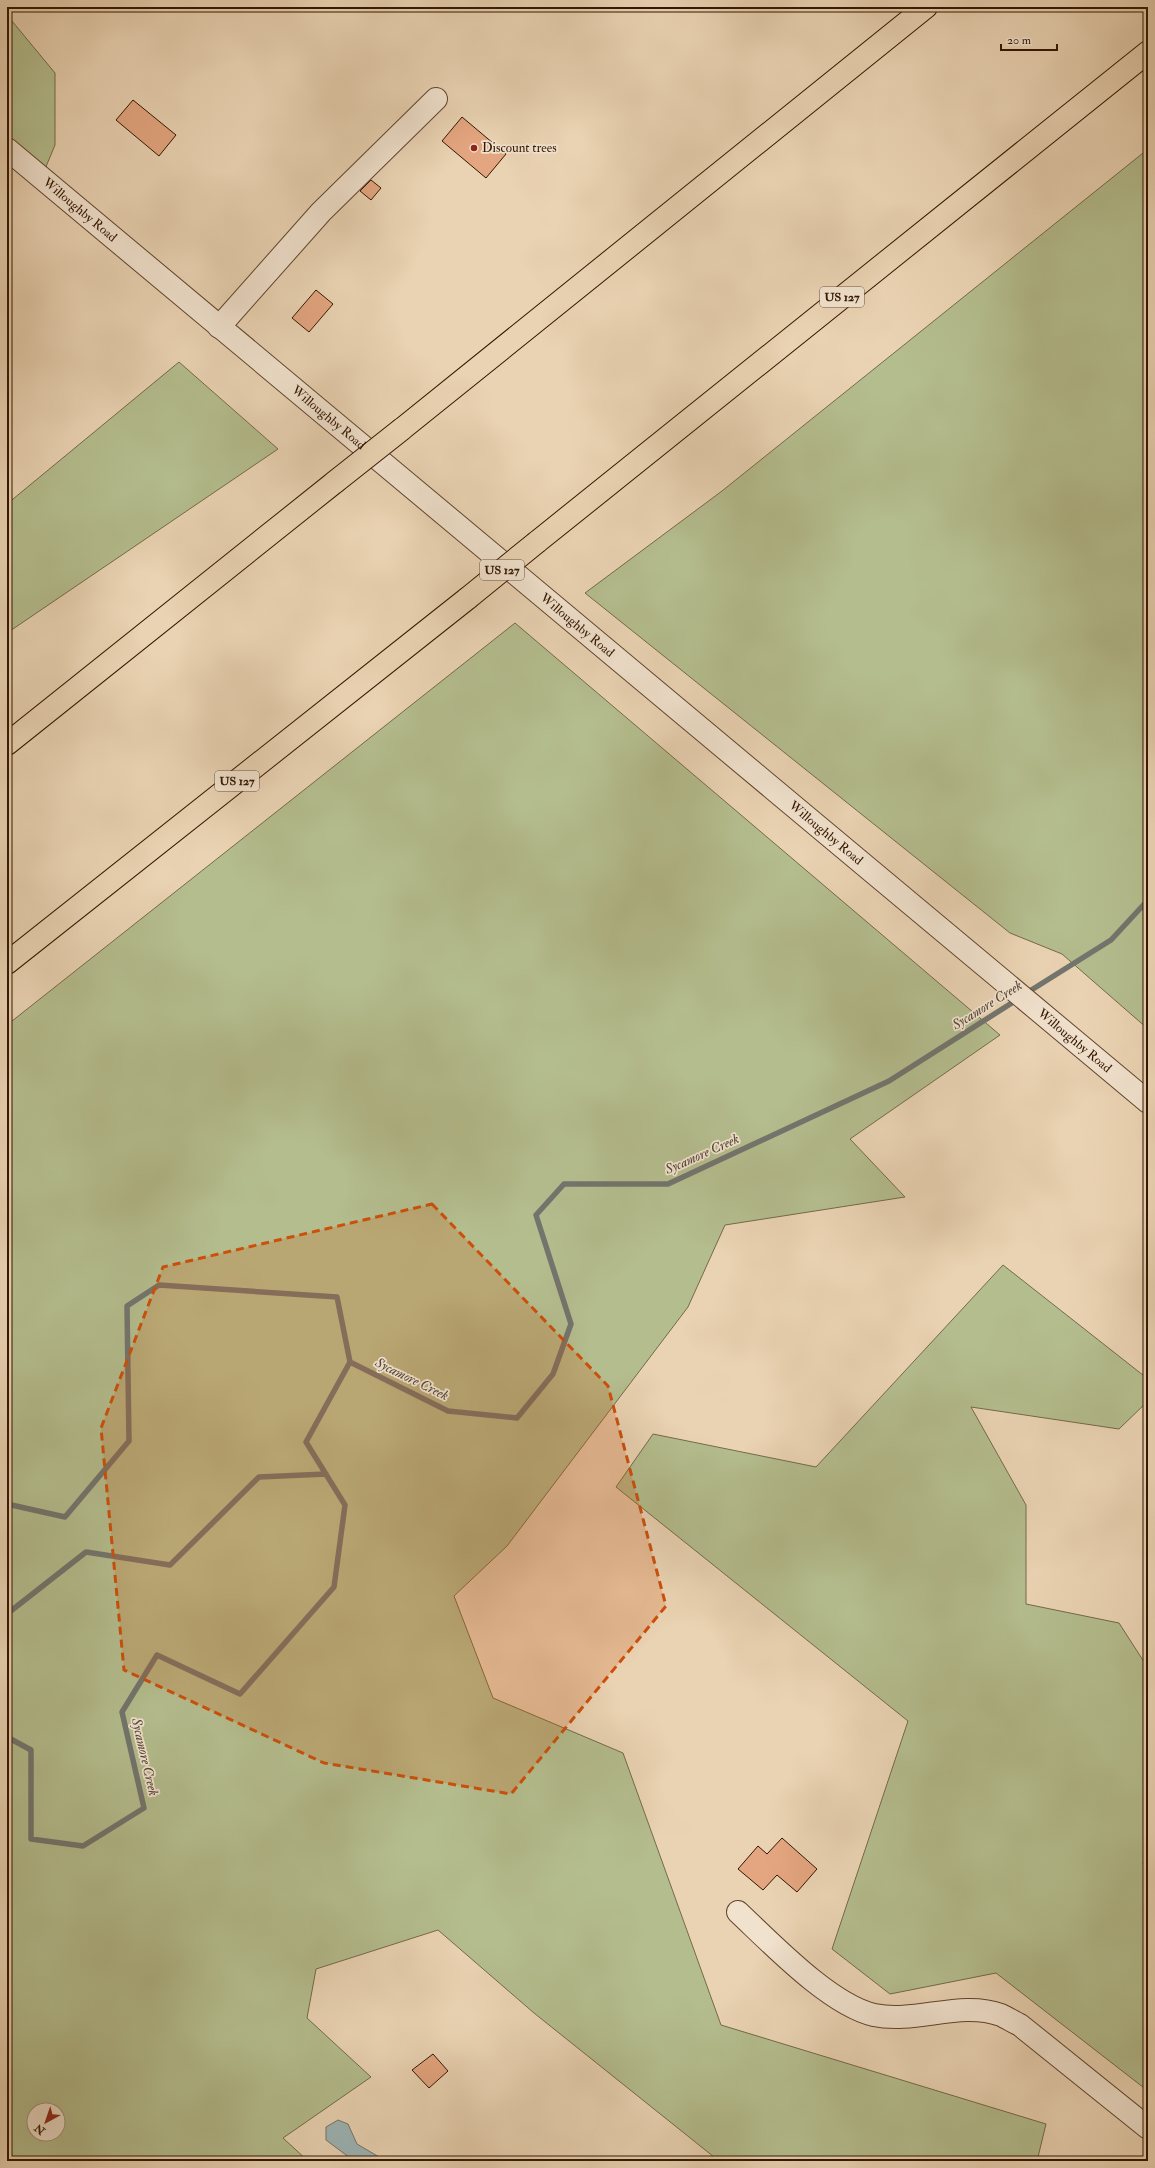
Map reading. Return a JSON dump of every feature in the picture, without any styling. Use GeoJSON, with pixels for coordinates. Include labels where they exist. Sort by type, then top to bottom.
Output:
{"type":"FeatureCollection","features":[{"type":"Feature","properties":{"kind":"highway"},"geometry":{"type":"LineString","coordinates":[[7,744],[402,429],[926,7]]}},
{"type":"Feature","properties":{"kind":"highway","name":"US 127"},"geometry":{"type":"LineString","coordinates":[[7,964],[468,598],[1148,52]]}},
{"type":"Feature","properties":{"kind":"street"},"geometry":{"type":"LineString","coordinates":[[219,327],[321,212],[436,99]]}},
{"type":"Feature","properties":{"kind":"street","name":"Willoughby Road"},"geometry":{"type":"LineString","coordinates":[[7,149],[1148,1102]]}},
{"type":"Feature","properties":{"kind":"street"},"geometry":{"type":"LineString","coordinates":[[738,1912],[835,1998],[852,2007],[874,2015],[886,2016],[911,2017],[958,2011],[1000,2015],[1020,2025],[1148,2128]]}},
{"type":"Feature","properties":{"kind":"highlighted area"},"geometry":{"type":"Polygon","coordinates":[[[432,1204],[608,1386],[666,1606],[511,1794],[324,1763],[124,1670],[101,1428],[163,1267],[432,1204]]]}},
{"type":"Feature","properties":{"kind":"green space"},"geometry":{"type":"Polygon","coordinates":[[[7,15],[55,73],[55,145],[45,169],[7,135],[7,15]]]}},
{"type":"Feature","properties":{"kind":"green space"},"geometry":{"type":"Polygon","coordinates":[[[1148,149],[1148,1029],[1062,954],[1010,933],[585,593],[722,491],[1148,149]]]}},
{"type":"Feature","properties":{"kind":"green space"},"geometry":{"type":"Polygon","coordinates":[[[179,362],[278,449],[7,633],[7,504],[179,362]]]}},
{"type":"Feature","properties":{"kind":"green space"},"geometry":{"type":"Polygon","coordinates":[[[515,623],[1000,1035],[850,1139],[905,1197],[725,1225],[688,1307],[507,1546],[454,1596],[493,1698],[623,1753],[721,2025],[1046,2124],[1037,2161],[716,2161],[714,2157],[534,2013],[438,1930],[316,1969],[307,2018],[371,2077],[283,2138],[308,2161],[7,2161],[7,1025],[515,623]]]}},
{"type":"Feature","properties":{"kind":"green space"},"geometry":{"type":"Polygon","coordinates":[[[1003,1265],[1148,1379],[1148,1401],[1119,1429],[971,1407],[1026,1505],[1026,1604],[1119,1623],[1148,1668],[1148,1836],[1143,1864],[1148,1866],[1148,2091],[996,1973],[890,1994],[832,1949],[908,1721],[616,1487],[653,1434],[816,1467],[1003,1265]]]}},
{"type":"Feature","properties":{"kind":"water"},"geometry":{"type":"Polygon","coordinates":[[[338,2120],[348,2124],[357,2144],[386,2161],[354,2161],[326,2140],[326,2127],[338,2120]]]}},
{"type":"Feature","properties":{"kind":"building"},"geometry":{"type":"Polygon","coordinates":[[[133,100],[176,135],[159,156],[116,120],[133,100]]]}},
{"type":"Feature","properties":{"kind":"building","name":"Discount trees"},"geometry":{"type":"Polygon","coordinates":[[[462,117],[506,154],[486,178],[442,141],[462,117]]]}},
{"type":"Feature","properties":{"kind":"building"},"geometry":{"type":"Polygon","coordinates":[[[371,180],[381,188],[371,200],[360,191],[371,180]]]}},
{"type":"Feature","properties":{"kind":"building"},"geometry":{"type":"Polygon","coordinates":[[[316,290],[333,304],[309,332],[292,318],[316,290]]]}},
{"type":"Feature","properties":{"kind":"building"},"geometry":{"type":"Polygon","coordinates":[[[782,1838],[817,1869],[797,1892],[777,1875],[763,1890],[738,1869],[758,1846],[767,1854],[782,1838]]]}},
{"type":"Feature","properties":{"kind":"building"},"geometry":{"type":"Polygon","coordinates":[[[433,2054],[448,2071],[429,2088],[412,2070],[433,2054]]]}},
{"type":"Feature","properties":{"kind":"waterway","name":"Sycamore Creek"},"geometry":{"type":"LineString","coordinates":[[1025,994],[1111,940],[1148,900]]}},
{"type":"Feature","properties":{"kind":"waterway","name":"Sycamore Creek"},"geometry":{"type":"LineString","coordinates":[[7,1737],[31,1750],[31,1839],[83,1846],[144,1808],[122,1712],[157,1655],[240,1694],[334,1587],[345,1505],[306,1442],[350,1362],[448,1411],[517,1418],[553,1374],[571,1324],[536,1215],[564,1184],[668,1184],[889,1081],[1018,999]]}},
{"type":"Feature","properties":{"kind":"waterway"},"geometry":{"type":"LineString","coordinates":[[7,1504],[65,1517],[129,1441],[127,1306],[159,1285],[337,1297],[350,1362]]}},
{"type":"Feature","properties":{"kind":"waterway"},"geometry":{"type":"LineString","coordinates":[[7,1608],[12,1610],[86,1552],[170,1565],[259,1477],[326,1474]]}},
{"type":"Feature","properties":{"kind":"place","name":"Discount trees"},"geometry":{"type":"Point","coordinates":[474,148]}}]}
